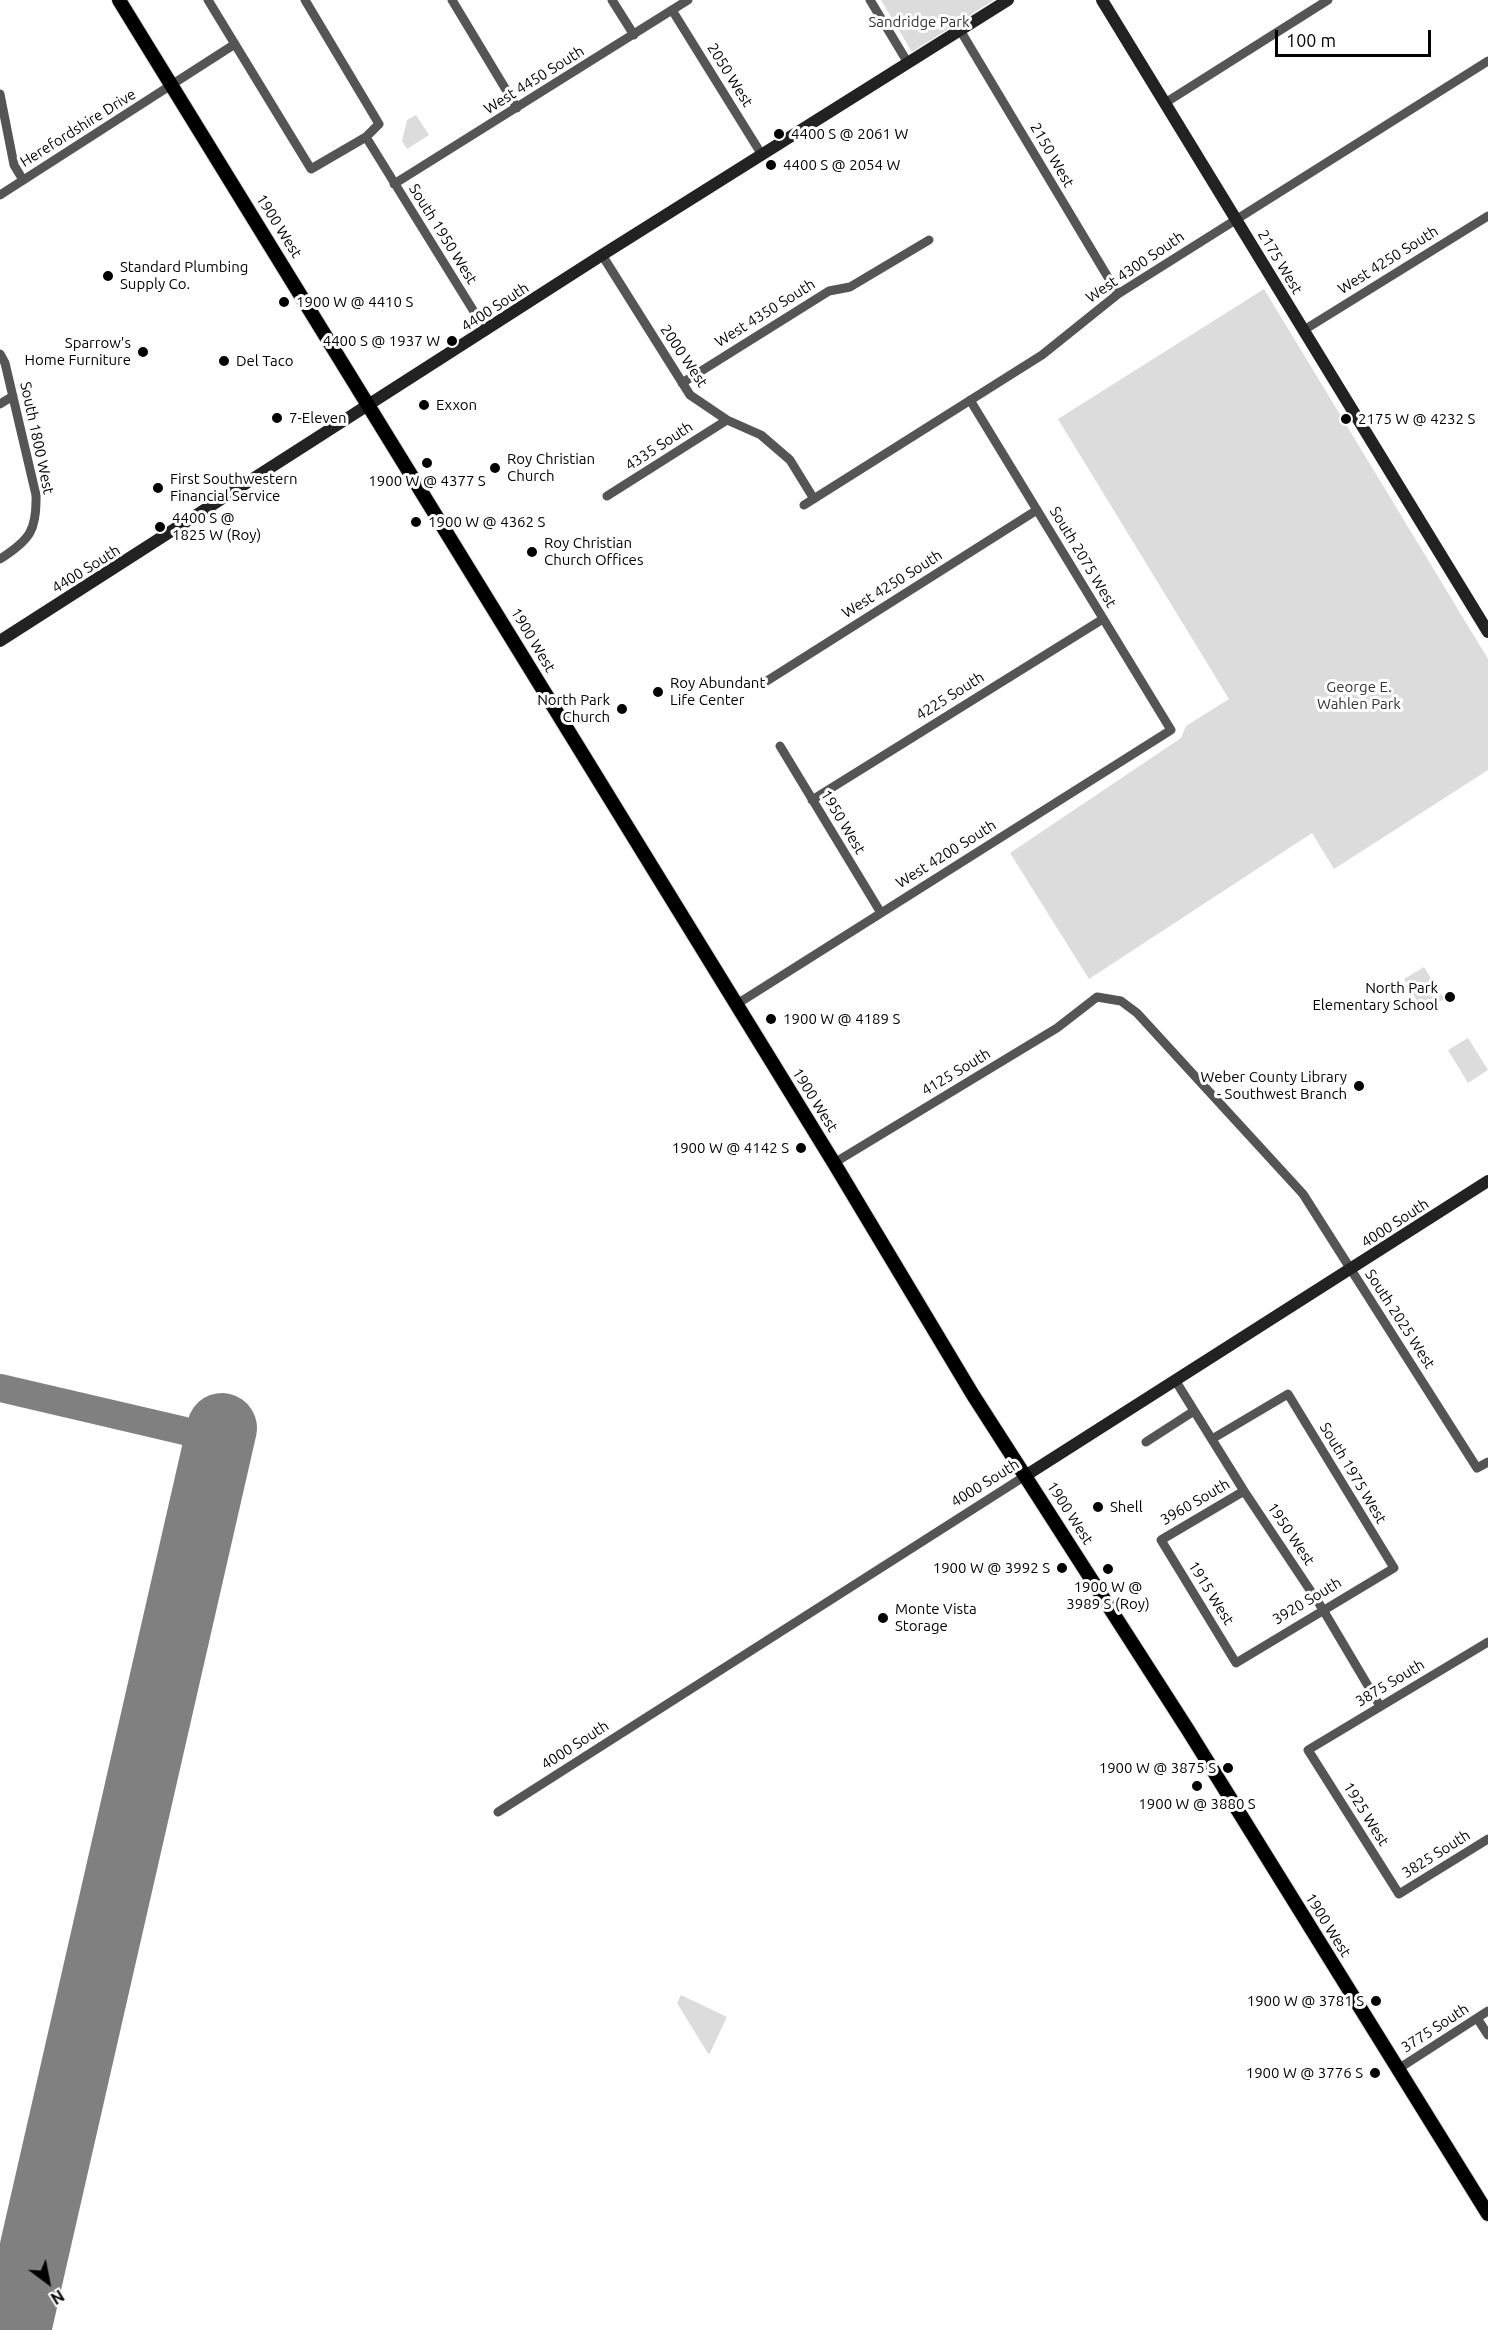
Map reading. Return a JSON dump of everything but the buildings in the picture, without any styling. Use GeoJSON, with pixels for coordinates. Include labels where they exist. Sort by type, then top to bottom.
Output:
{"type":"FeatureCollection","features":[{"type":"Feature","properties":{"kind":"main road","name":"1900 West"},"geometry":{"type":"LineString","coordinates":[[119,0],[834,1162],[973,1395],[1188,1730],[1488,2214]]}},
{"type":"Feature","properties":{"kind":"street"},"geometry":{"type":"LineString","coordinates":[[208,0],[310,169],[366,137],[379,124],[305,0]]}},
{"type":"Feature","properties":{"kind":"street"},"geometry":{"type":"LineString","coordinates":[[452,0],[518,108]]}},
{"type":"Feature","properties":{"kind":"street"},"geometry":{"type":"LineString","coordinates":[[612,0],[634,34]]}},
{"type":"Feature","properties":{"kind":"street","name":"West 4450 South"},"geometry":{"type":"LineString","coordinates":[[394,184],[688,0]]}},
{"type":"Feature","properties":{"kind":"street"},"geometry":{"type":"LineString","coordinates":[[870,0],[908,63]]}},
{"type":"Feature","properties":{"kind":"street","name":"4400 South"},"geometry":{"type":"LineString","coordinates":[[0,641],[602,255],[1008,0]]}},
{"type":"Feature","properties":{"kind":"street","name":"2175 West"},"geometry":{"type":"LineString","coordinates":[[1102,0],[1488,632]]}},
{"type":"Feature","properties":{"kind":"street"},"geometry":{"type":"LineString","coordinates":[[1165,103],[1328,0]]}},
{"type":"Feature","properties":{"kind":"street","name":"2050 West"},"geometry":{"type":"LineString","coordinates":[[672,10],[762,155]]}},
{"type":"Feature","properties":{"kind":"street","name":"2150 West"},"geometry":{"type":"LineString","coordinates":[[960,30],[1017,123],[1031,154],[1118,294]]}},
{"type":"Feature","properties":{"kind":"street","name":"Herefordshire Drive"},"geometry":{"type":"LineString","coordinates":[[0,195],[235,44]]}},
{"type":"Feature","properties":{"kind":"street","name":"West 4300 South"},"geometry":{"type":"LineString","coordinates":[[804,505],[1042,355],[1118,294],[1488,61]]}},
{"type":"Feature","properties":{"kind":"street"},"geometry":{"type":"LineString","coordinates":[[0,94],[14,165],[23,180]]}},
{"type":"Feature","properties":{"kind":"street","name":"South 1950 West"},"geometry":{"type":"LineString","coordinates":[[366,137],[486,331]]}},
{"type":"Feature","properties":{"kind":"street","name":"West 4250 South"},"geometry":{"type":"LineString","coordinates":[[1304,330],[1488,216]]}},
{"type":"Feature","properties":{"kind":"street","name":"West 4350 South"},"geometry":{"type":"LineString","coordinates":[[682,383],[829,291],[850,287],[929,240]]}},
{"type":"Feature","properties":{"kind":"street","name":"2000 West"},"geometry":{"type":"LineString","coordinates":[[602,255],[690,395],[727,420],[761,435],[790,460],[814,499]]}},
{"type":"Feature","properties":{"kind":"street","name":"South 1800 West"},"geometry":{"type":"LineString","coordinates":[[0,354],[5,363],[36,495],[33,530],[17,548],[0,559]]}},
{"type":"Feature","properties":{"kind":"street"},"geometry":{"type":"LineString","coordinates":[[0,404],[13,396]]}},
{"type":"Feature","properties":{"kind":"street","name":"South 2075 West"},"geometry":{"type":"LineString","coordinates":[[970,400],[1171,730]]}},
{"type":"Feature","properties":{"kind":"street","name":"4335 South"},"geometry":{"type":"LineString","coordinates":[[607,496],[727,420]]}},
{"type":"Feature","properties":{"kind":"street","name":"West 4250 South"},"geometry":{"type":"LineString","coordinates":[[762,684],[1037,510]]}},
{"type":"Feature","properties":{"kind":"street","name":"4225 South"},"geometry":{"type":"LineString","coordinates":[[812,800],[1103,618]]}},
{"type":"Feature","properties":{"kind":"street","name":"West 4200 South"},"geometry":{"type":"LineString","coordinates":[[737,1004],[1171,730]]}},
{"type":"Feature","properties":{"kind":"street","name":"1950 West"},"geometry":{"type":"LineString","coordinates":[[780,746],[881,913]]}},
{"type":"Feature","properties":{"kind":"street","name":"South 2025 West"},"geometry":{"type":"LineString","coordinates":[[1091,1002],[1097,997],[1121,1001],[1137,1013],[1303,1194],[1477,1468],[1488,1462]]}},
{"type":"Feature","properties":{"kind":"street","name":"4125 South"},"geometry":{"type":"LineString","coordinates":[[834,1162],[1057,1028],[1091,1002]]}},
{"type":"Feature","properties":{"kind":"street","name":"4000 South"},"geometry":{"type":"LineString","coordinates":[[498,1812],[1488,1181]]}},
{"type":"Feature","properties":{"kind":"street","name":"1950 West"},"geometry":{"type":"LineString","coordinates":[[1175,1380],[1244,1491],[1322,1608],[1380,1706]]}},
{"type":"Feature","properties":{"kind":"street","name":"South 1975 West"},"geometry":{"type":"LineString","coordinates":[[1212,1439],[1288,1394],[1394,1568]]}},
{"type":"Feature","properties":{"kind":"street"},"geometry":{"type":"LineString","coordinates":[[1146,1442],[1194,1411]]}},
{"type":"Feature","properties":{"kind":"street","name":"3960 South"},"geometry":{"type":"LineString","coordinates":[[1161,1540],[1244,1491]]}},
{"type":"Feature","properties":{"kind":"street","name":"1915 West"},"geometry":{"type":"LineString","coordinates":[[1161,1540],[1236,1663]]}},
{"type":"Feature","properties":{"kind":"street","name":"3920 South"},"geometry":{"type":"LineString","coordinates":[[1236,1663],[1322,1608],[1394,1568]]}},
{"type":"Feature","properties":{"kind":"street","name":"3875 South"},"geometry":{"type":"LineString","coordinates":[[1308,1750],[1488,1642]]}},
{"type":"Feature","properties":{"kind":"street","name":"1925 West"},"geometry":{"type":"LineString","coordinates":[[1308,1750],[1399,1894]]}},
{"type":"Feature","properties":{"kind":"street","name":"3825 South"},"geometry":{"type":"LineString","coordinates":[[1399,1894],[1488,1839]]}},
{"type":"Feature","properties":{"kind":"street","name":"3775 South"},"geometry":{"type":"LineString","coordinates":[[1398,2069],[1488,2011]]}},
{"type":"Feature","properties":{"kind":"street"},"geometry":{"type":"LineString","coordinates":[[1477,2018],[1488,2036]]}},
{"type":"Feature","properties":{"kind":"green space","name":"Sandridge Park"},"geometry":{"type":"Polygon","coordinates":[[[881,0],[994,0],[912,52],[881,0]]]}},
{"type":"Feature","properties":{"kind":"green space"},"geometry":{"type":"Polygon","coordinates":[[[416,115],[429,135],[407,149],[402,141],[407,120],[416,115]]]}},
{"type":"Feature","properties":{"kind":"green space","name":"George E. Wahlen Park"},"geometry":{"type":"Polygon","coordinates":[[[1264,289],[1488,659],[1488,770],[1334,869],[1312,833],[1089,979],[1010,853],[1181,738],[1186,726],[1229,699],[1058,419],[1264,289]]]}},
{"type":"Feature","properties":{"kind":"green space"},"geometry":{"type":"Polygon","coordinates":[[[1424,967],[1444,999],[1424,1012],[1404,979],[1424,967]]]}},
{"type":"Feature","properties":{"kind":"green space"},"geometry":{"type":"Polygon","coordinates":[[[1468,1038],[1488,1070],[1468,1083],[1448,1050],[1468,1038]]]}},
{"type":"Feature","properties":{"kind":"green space"},"geometry":{"type":"Polygon","coordinates":[[[681,1995],[727,2017],[709,2055],[677,2003],[681,1995]]]}},
{"type":"Feature","properties":{"kind":"taxiway"},"geometry":{"type":"LineString","coordinates":[[0,1388],[219,1439]]}},
{"type":"Feature","properties":{"kind":"runway"},"geometry":{"type":"LineString","coordinates":[[16,2330],[222,1428]]}},
{"type":"Feature","properties":{"kind":"place","name":"4400 S @ 2061 W"},"geometry":{"type":"Point","coordinates":[779,134]}},
{"type":"Feature","properties":{"kind":"place","name":"4400 S @ 2054 W"},"geometry":{"type":"Point","coordinates":[771,165]}},
{"type":"Feature","properties":{"kind":"place","name":"Standard Plumbing Supply Co."},"geometry":{"type":"Point","coordinates":[108,276]}},
{"type":"Feature","properties":{"kind":"place","name":"1900 W @ 4410 S"},"geometry":{"type":"Point","coordinates":[284,302]}},
{"type":"Feature","properties":{"kind":"place","name":"4400 S @ 1937 W"},"geometry":{"type":"Point","coordinates":[452,341]}},
{"type":"Feature","properties":{"kind":"place","name":"Sparrow's Home Furniture"},"geometry":{"type":"Point","coordinates":[143,352]}},
{"type":"Feature","properties":{"kind":"place","name":"Del Taco"},"geometry":{"type":"Point","coordinates":[224,361]}},
{"type":"Feature","properties":{"kind":"place","name":"Exxon"},"geometry":{"type":"Point","coordinates":[424,405]}},
{"type":"Feature","properties":{"kind":"place","name":"7-Eleven"},"geometry":{"type":"Point","coordinates":[277,418]}},
{"type":"Feature","properties":{"kind":"place","name":"2175 W @ 4232 S"},"geometry":{"type":"Point","coordinates":[1346,419]}},
{"type":"Feature","properties":{"kind":"place","name":"1900 W @ 4377 S"},"geometry":{"type":"Point","coordinates":[427,463]}},
{"type":"Feature","properties":{"kind":"place","name":"Roy Christian Church"},"geometry":{"type":"Point","coordinates":[495,468]}},
{"type":"Feature","properties":{"kind":"place","name":"First Southwestern Financial Service"},"geometry":{"type":"Point","coordinates":[158,488]}},
{"type":"Feature","properties":{"kind":"place","name":"1900 W @ 4362 S"},"geometry":{"type":"Point","coordinates":[416,522]}},
{"type":"Feature","properties":{"kind":"place","name":"4400 S @ 1825 W (Roy)"},"geometry":{"type":"Point","coordinates":[160,527]}},
{"type":"Feature","properties":{"kind":"place","name":"Roy Christian Church Offices"},"geometry":{"type":"Point","coordinates":[532,552]}},
{"type":"Feature","properties":{"kind":"place","name":"Roy Abundant Life Center"},"geometry":{"type":"Point","coordinates":[658,692]}},
{"type":"Feature","properties":{"kind":"place","name":"North Park Church"},"geometry":{"type":"Point","coordinates":[622,709]}},
{"type":"Feature","properties":{"kind":"place","name":"North Park Elementary School"},"geometry":{"type":"Point","coordinates":[1450,997]}},
{"type":"Feature","properties":{"kind":"place","name":"1900 W @ 4189 S"},"geometry":{"type":"Point","coordinates":[771,1019]}},
{"type":"Feature","properties":{"kind":"place","name":"Weber County Library - Southwest Branch"},"geometry":{"type":"Point","coordinates":[1359,1086]}},
{"type":"Feature","properties":{"kind":"place","name":"1900 W @ 4142 S"},"geometry":{"type":"Point","coordinates":[801,1148]}},
{"type":"Feature","properties":{"kind":"place","name":"Shell"},"geometry":{"type":"Point","coordinates":[1098,1507]}},
{"type":"Feature","properties":{"kind":"place","name":"1900 W @ 3992 S"},"geometry":{"type":"Point","coordinates":[1062,1568]}},
{"type":"Feature","properties":{"kind":"place","name":"1900 W @ 3989 S (Roy)"},"geometry":{"type":"Point","coordinates":[1108,1569]}},
{"type":"Feature","properties":{"kind":"place","name":"Monte Vista Storage"},"geometry":{"type":"Point","coordinates":[883,1618]}},
{"type":"Feature","properties":{"kind":"place","name":"1900 W @ 3875 S"},"geometry":{"type":"Point","coordinates":[1228,1768]}},
{"type":"Feature","properties":{"kind":"place","name":"1900 W @ 3880 S"},"geometry":{"type":"Point","coordinates":[1197,1786]}},
{"type":"Feature","properties":{"kind":"place","name":"1900 W @ 3781 S"},"geometry":{"type":"Point","coordinates":[1376,2001]}},
{"type":"Feature","properties":{"kind":"place","name":"1900 W @ 3776 S"},"geometry":{"type":"Point","coordinates":[1375,2073]}}]}
